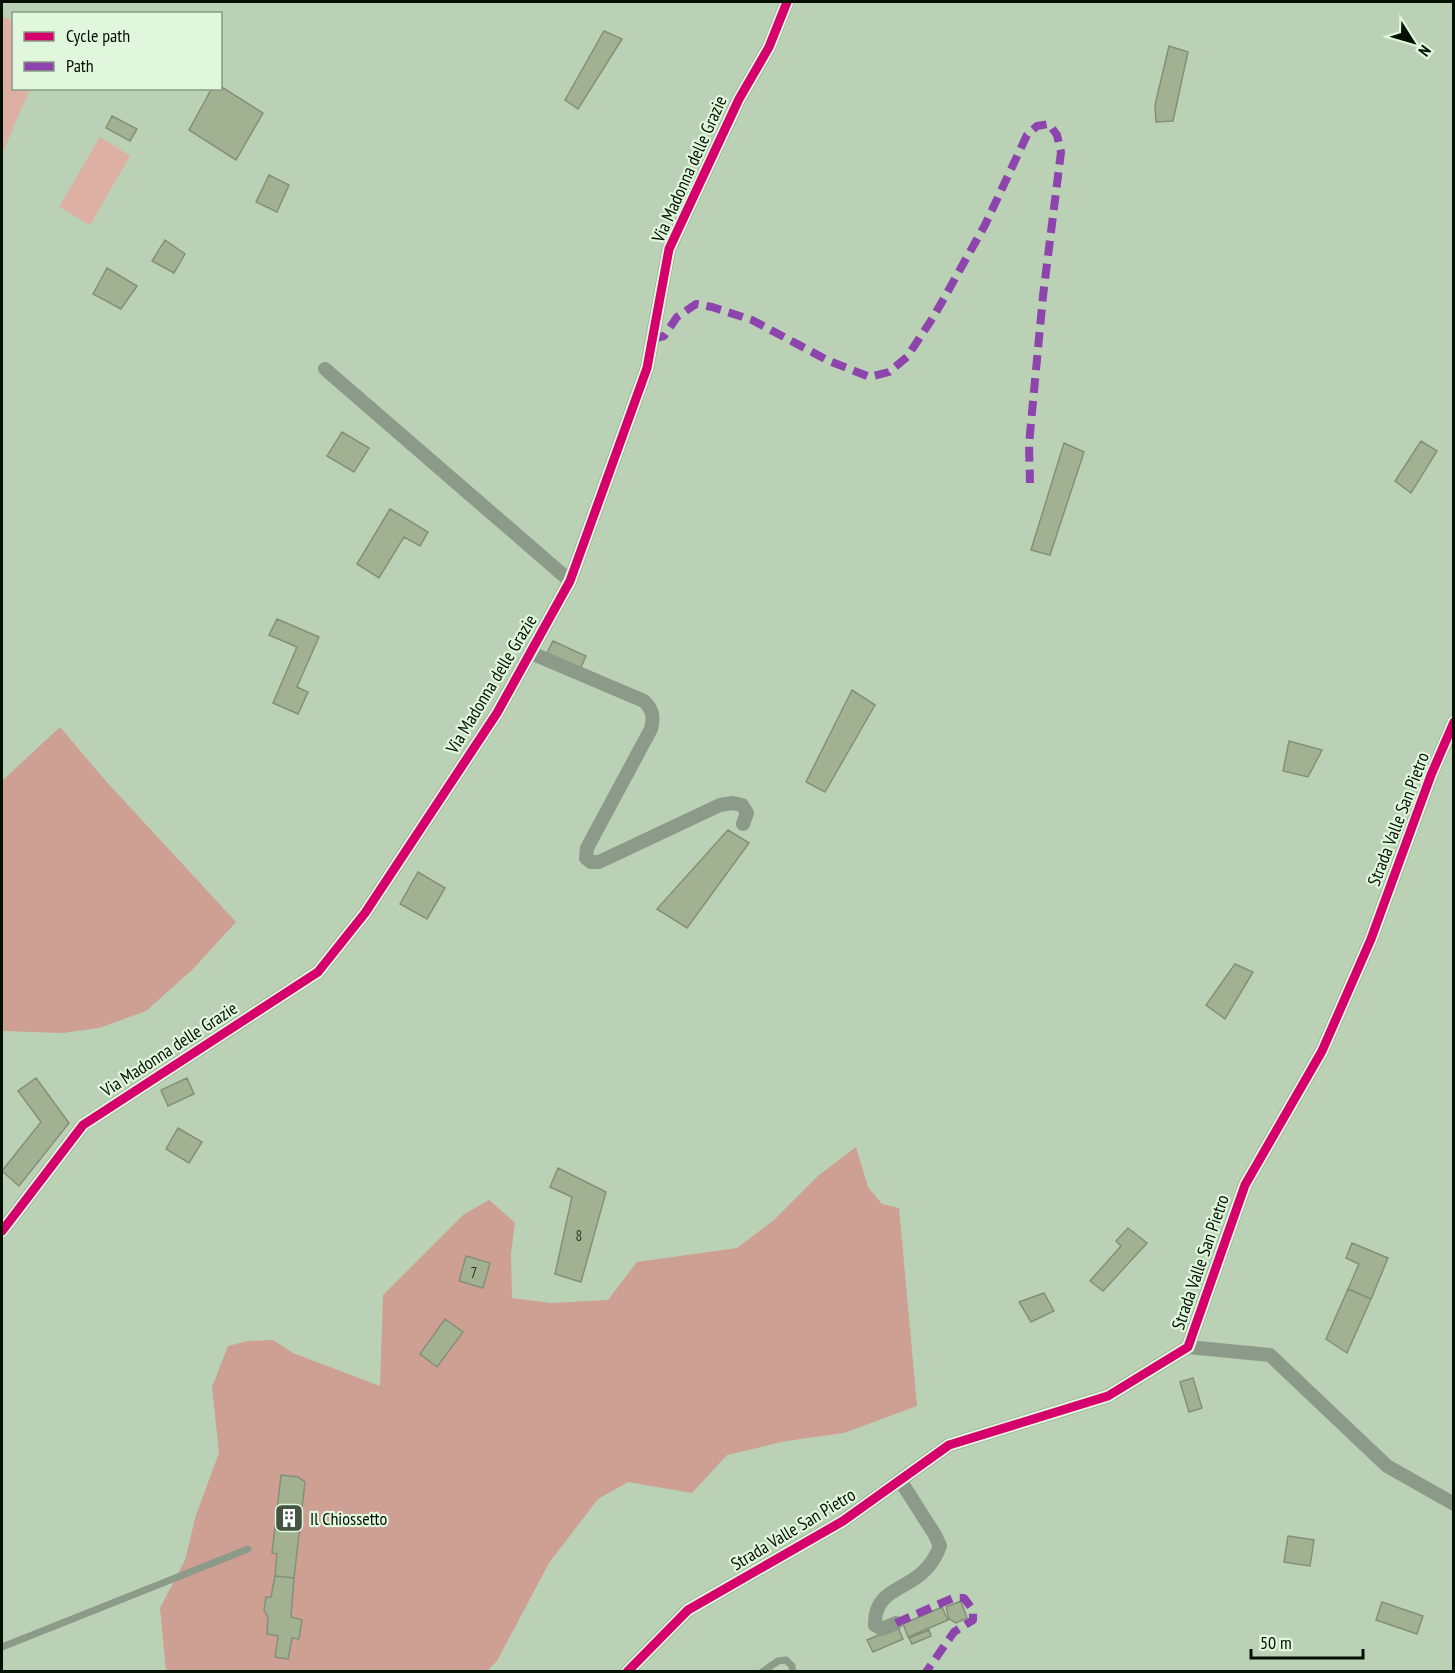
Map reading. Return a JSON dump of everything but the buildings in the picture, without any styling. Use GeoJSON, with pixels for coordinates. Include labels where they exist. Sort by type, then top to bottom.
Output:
{"type":"FeatureCollection","features":[{"type":"Feature","properties":{"kind":"street","name":"Via Madonna delle Grazie"},"geometry":{"type":"LineString","coordinates":[[2,1231],[83,1125],[318,972],[371,904],[497,713],[570,580],[647,368],[669,249],[739,99],[769,47],[787,2]]}},
{"type":"Feature","properties":{"kind":"street"},"geometry":{"type":"LineString","coordinates":[[325,369],[570,580]]}},
{"type":"Feature","properties":{"kind":"street"},"geometry":{"type":"LineString","coordinates":[[531,653],[644,701],[651,708],[654,718],[651,729],[587,848],[586,858],[591,862],[598,862],[720,805],[733,803],[742,805],[747,813],[743,824]]}},
{"type":"Feature","properties":{"kind":"street","name":"Strada Valle San Pietro"},"geometry":{"type":"LineString","coordinates":[[627,1671],[688,1610],[843,1521],[949,1445],[1108,1396],[1188,1347],[1245,1185],[1322,1051],[1371,939],[1431,775],[1454,722]]}},
{"type":"Feature","properties":{"kind":"street"},"geometry":{"type":"LineString","coordinates":[[1188,1347],[1269,1355],[1387,1466],[1454,1504]]}},
{"type":"Feature","properties":{"kind":"street"},"geometry":{"type":"LineString","coordinates":[[896,1623],[882,1629],[875,1625],[878,1607],[884,1598],[922,1574],[936,1558],[940,1546],[900,1480]]}},
{"type":"Feature","properties":{"kind":"lane"},"geometry":{"type":"LineString","coordinates":[[2,1647],[248,1549]]}},
{"type":"Feature","properties":{"kind":"lane"},"geometry":{"type":"LineString","coordinates":[[762,1671],[778,1661],[786,1660],[792,1666],[793,1671]]}},
{"type":"Feature","properties":{"kind":"shaded area"},"geometry":{"type":"Polygon","coordinates":[[[2,16],[12,21],[12,90],[30,90],[2,154],[2,16]]]}},
{"type":"Feature","properties":{"kind":"shaded area"},"geometry":{"type":"Polygon","coordinates":[[[100,137],[130,156],[90,225],[59,207],[100,137]]]}},
{"type":"Feature","properties":{"kind":"shaded area"},"geometry":{"type":"Polygon","coordinates":[[[60,727],[104,779],[236,922],[193,969],[146,1011],[99,1028],[63,1033],[2,1031],[2,781],[60,727]]]}},
{"type":"Feature","properties":{"kind":"shaded area"},"geometry":{"type":"Polygon","coordinates":[[[856,1147],[868,1187],[882,1204],[899,1208],[917,1406],[844,1433],[786,1441],[727,1455],[692,1493],[628,1482],[598,1499],[549,1563],[497,1661],[487,1671],[166,1671],[160,1608],[185,1560],[196,1515],[219,1453],[212,1387],[228,1346],[248,1341],[273,1340],[293,1353],[380,1386],[383,1295],[463,1215],[489,1200],[515,1223],[511,1254],[512,1298],[551,1303],[608,1300],[637,1262],[737,1248],[774,1220],[819,1175],[856,1147]]]}},
{"type":"Feature","properties":{"kind":"marked path"},"geometry":{"type":"LineString","coordinates":[[652,339],[664,336],[677,317],[696,304],[752,320],[829,361],[870,377],[889,372],[907,357],[934,316],[985,225],[1027,135],[1037,126],[1049,124],[1057,135],[1061,152],[1043,296],[1029,444],[1030,483]]}},
{"type":"Feature","properties":{"kind":"marked path"},"geometry":{"type":"LineString","coordinates":[[896,1623],[953,1598],[964,1598],[973,1610],[973,1620],[954,1632],[926,1672]]}},
{"type":"Feature","properties":{"kind":"cycle path"},"geometry":{"type":"LineString","coordinates":[[2,1231],[83,1125],[318,972],[365,913],[497,713],[570,581],[647,368],[669,249],[739,99],[769,47],[787,2]]}},
{"type":"Feature","properties":{"kind":"cycle path"},"geometry":{"type":"LineString","coordinates":[[627,1672],[688,1610],[843,1521],[949,1445],[1108,1396],[1188,1347],[1245,1185],[1322,1051],[1371,939],[1431,775],[1454,722]]}},
{"type":"Feature","properties":{"kind":"place","name":"Il Chiossetto"},"geometry":{"type":"Point","coordinates":[289,1518]}}]}
